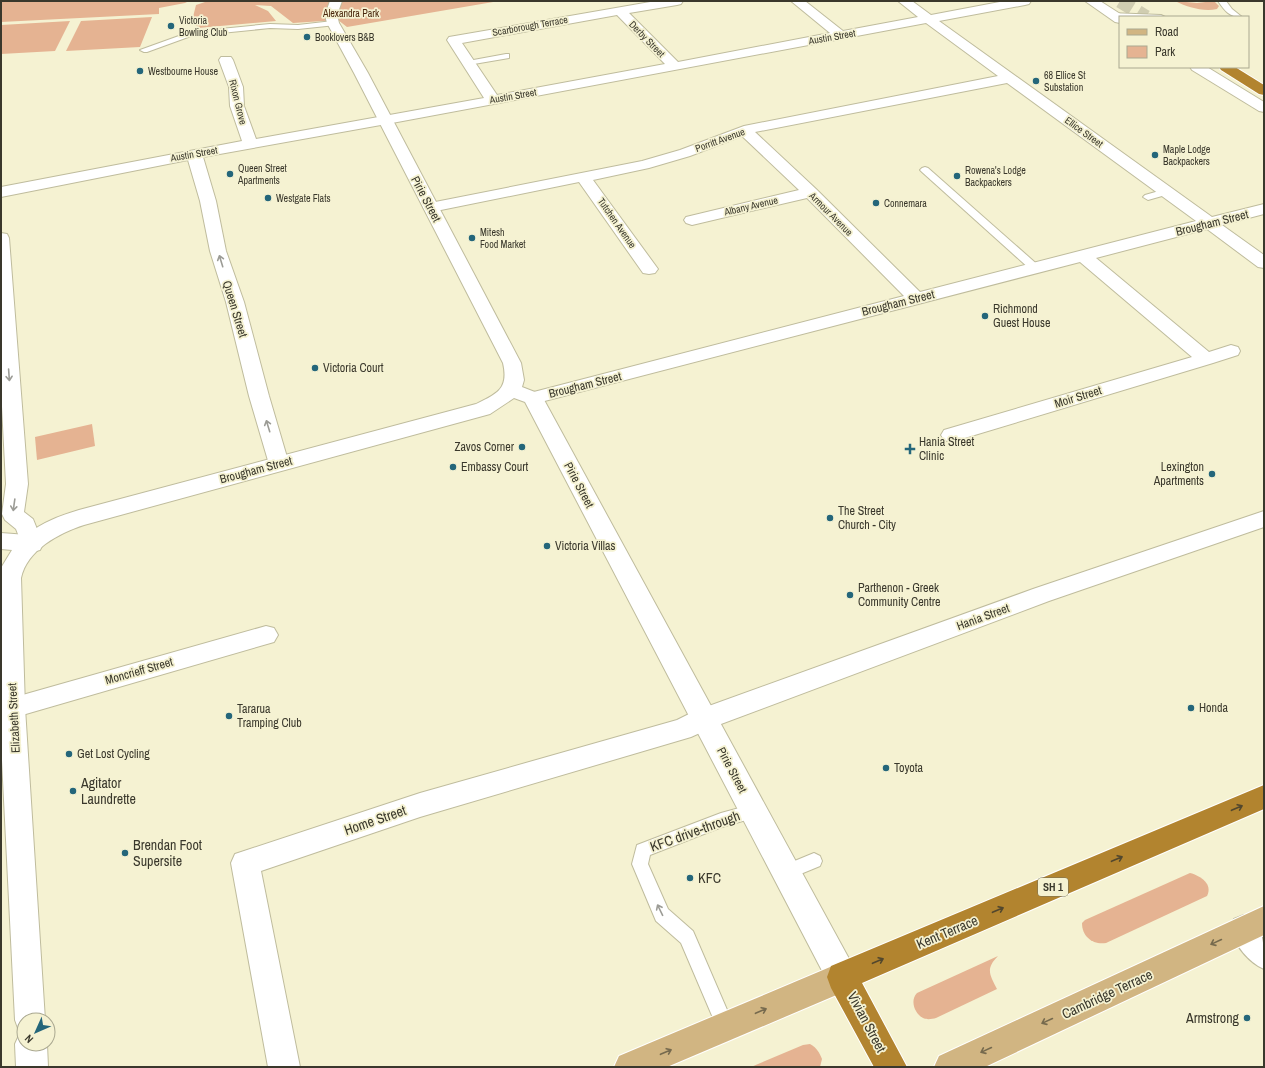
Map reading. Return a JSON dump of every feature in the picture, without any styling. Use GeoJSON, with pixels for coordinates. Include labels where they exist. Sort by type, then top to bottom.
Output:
{"type":"FeatureCollection","features":[{"type":"Feature","properties":{"kind":"highway"},"geometry":{"type":"LineString","coordinates":[[1228,68],[1264,90]]}},
{"type":"Feature","properties":{"kind":"highway","name":"Kent Terrace"},"geometry":{"type":"LineString","coordinates":[[842,977],[1264,797]]}},
{"type":"Feature","properties":{"kind":"highway","name":"Vivian Street"},"geometry":{"type":"LineString","coordinates":[[842,977],[891,1067]]}},
{"type":"Feature","properties":{"kind":"main road","name":"Cambridge Terrace"},"geometry":{"type":"LineString","coordinates":[[950,1067],[1254,925]]}},
{"type":"Feature","properties":{"kind":"main road","name":"Kent Terrace"},"geometry":{"type":"LineString","coordinates":[[630,1067],[842,977]]}},
{"type":"Feature","properties":{"kind":"street"},"geometry":{"type":"LineString","coordinates":[[333,23],[331,15],[336,1]]}},
{"type":"Feature","properties":{"kind":"street","name":"Scarborough Terrace"},"geometry":{"type":"LineString","coordinates":[[494,100],[468,64],[454,40],[677,1]]}},
{"type":"Feature","properties":{"kind":"street"},"geometry":{"type":"LineString","coordinates":[[797,1],[840,36]]}},
{"type":"Feature","properties":{"kind":"street","name":"Ellice Street"},"geometry":{"type":"LineString","coordinates":[[904,1],[1264,263]]}},
{"type":"Feature","properties":{"kind":"street","name":"Austin Street"},"geometry":{"type":"LineString","coordinates":[[1,192],[194,154],[930,20],[1025,1]]}},
{"type":"Feature","properties":{"kind":"street"},"geometry":{"type":"LineString","coordinates":[[1091,1],[1117,17]]}},
{"type":"Feature","properties":{"kind":"street","name":"Derby Street"},"geometry":{"type":"LineString","coordinates":[[619,10],[674,66]]}},
{"type":"Feature","properties":{"kind":"street","name":"Pirie Street"},"geometry":{"type":"LineString","coordinates":[[333,23],[512,363],[516,376],[515,383],[511,390]]}},
{"type":"Feature","properties":{"kind":"street","name":"Rixon Grove"},"geometry":{"type":"LineString","coordinates":[[226,60],[236,87],[237,106],[250,144]]}},
{"type":"Feature","properties":{"kind":"street"},"geometry":{"type":"LineString","coordinates":[[1199,68],[1264,108]]}},
{"type":"Feature","properties":{"kind":"street","name":"Porritt Avenue"},"geometry":{"type":"LineString","coordinates":[[431,207],[584,178],[664,160],[744,130],[1010,78]]}},
{"type":"Feature","properties":{"kind":"street","name":"Armour Avenue"},"geometry":{"type":"LineString","coordinates":[[744,130],[810,192],[917,299]]}},
{"type":"Feature","properties":{"kind":"street","name":"Queen Street"},"geometry":{"type":"LineString","coordinates":[[194,154],[208,201],[218,251],[229,286],[236,302],[259,396],[279,464]]}},
{"type":"Feature","properties":{"kind":"street","name":"Tutchen Avenue"},"geometry":{"type":"LineString","coordinates":[[584,178],[649,269]]}},
{"type":"Feature","properties":{"kind":"street","name":"Albany Avenue"},"geometry":{"type":"LineString","coordinates":[[692,220],[810,192]]}},
{"type":"Feature","properties":{"kind":"street","name":"Brougham Street"},"geometry":{"type":"LineString","coordinates":[[533,398],[1264,209]]}},
{"type":"Feature","properties":{"kind":"street"},"geometry":{"type":"LineString","coordinates":[[1,238],[4,342],[17,484],[13,514],[25,525],[32,544],[1,541]]}},
{"type":"Feature","properties":{"kind":"street"},"geometry":{"type":"LineString","coordinates":[[1084,256],[1206,359]]}},
{"type":"Feature","properties":{"kind":"street","name":"Moir Street"},"geometry":{"type":"LineString","coordinates":[[951,435],[1231,351]]}},
{"type":"Feature","properties":{"kind":"street"},"geometry":{"type":"LineString","coordinates":[[511,390],[533,398]]}},
{"type":"Feature","properties":{"kind":"street","name":"Brougham Street"},"geometry":{"type":"LineString","coordinates":[[32,544],[42,535],[61,524],[79,518],[483,409],[500,401],[511,390]]}},
{"type":"Feature","properties":{"kind":"street","name":"Pirie Street"},"geometry":{"type":"LineString","coordinates":[[533,398],[842,977]]}},
{"type":"Feature","properties":{"kind":"street","name":"Hania Street"},"geometry":{"type":"LineString","coordinates":[[704,718],[1041,595],[1264,518]]}},
{"type":"Feature","properties":{"kind":"street","name":"Elizabeth Street"},"geometry":{"type":"LineString","coordinates":[[30,1012],[12,708],[10,578],[12,568],[32,544]]}},
{"type":"Feature","properties":{"kind":"street","name":"Moncrieff Street"},"geometry":{"type":"LineString","coordinates":[[12,708],[266,635]]}},
{"type":"Feature","properties":{"kind":"street","name":"Home Street"},"geometry":{"type":"LineString","coordinates":[[284,1067],[245,863],[420,805],[682,730],[704,718]]}},
{"type":"Feature","properties":{"kind":"street"},"geometry":{"type":"LineString","coordinates":[[1254,925],[1264,954]]}},
{"type":"Feature","properties":{"kind":"street"},"geometry":{"type":"LineString","coordinates":[[31,1052],[32,1067]]}},
{"type":"Feature","properties":{"kind":"lane"},"geometry":{"type":"LineString","coordinates":[[1222,1],[1229,11],[1236,16]]}},
{"type":"Feature","properties":{"kind":"lane"},"geometry":{"type":"LineString","coordinates":[[144,50],[190,34],[270,26],[298,27],[333,23]]}},
{"type":"Feature","properties":{"kind":"lane"},"geometry":{"type":"LineString","coordinates":[[468,64],[506,56]]}},
{"type":"Feature","properties":{"kind":"lane"},"geometry":{"type":"LineString","coordinates":[[925,170],[1035,268]]}},
{"type":"Feature","properties":{"kind":"lane"},"geometry":{"type":"LineString","coordinates":[[1148,197],[1166,192]]}},
{"type":"Feature","properties":{"kind":"lane","name":"KFC drive-through"},"geometry":{"type":"LineString","coordinates":[[725,1026],[687,937],[662,915],[640,864],[643,850],[721,820],[754,811]]}},
{"type":"Feature","properties":{"kind":"lane"},"geometry":{"type":"LineString","coordinates":[[786,872],[814,861]]}},
{"type":"Feature","properties":{"kind":"green space"},"geometry":{"type":"Polygon","coordinates":[[[1,1],[189,1],[159,8],[159,14],[1,22],[1,1]]]}},
{"type":"Feature","properties":{"kind":"green space","name":"Alexandra Park"},"geometry":{"type":"Polygon","coordinates":[[[208,1],[499,1],[347,27],[338,20],[293,23],[271,6],[255,5],[268,11],[276,21],[198,28],[192,21],[196,5],[208,1]]]}},
{"type":"Feature","properties":{"kind":"green space"},"geometry":{"type":"Polygon","coordinates":[[[1175,1],[1197,3],[1214,1],[1219,6],[1217,9],[1212,10],[1201,9],[1190,7],[1175,1]]]}},
{"type":"Feature","properties":{"kind":"green space"},"geometry":{"type":"Polygon","coordinates":[[[152,17],[140,47],[66,51],[81,21],[152,17]]]}},
{"type":"Feature","properties":{"kind":"green space"},"geometry":{"type":"Polygon","coordinates":[[[70,21],[55,51],[1,54],[1,25],[70,21]]]}},
{"type":"Feature","properties":{"kind":"green space"},"geometry":{"type":"Polygon","coordinates":[[[92,424],[95,446],[37,460],[35,437],[92,424]]]}},
{"type":"Feature","properties":{"kind":"green space"},"geometry":{"type":"Polygon","coordinates":[[[1190,873],[1202,878],[1205,881],[1208,888],[1207,896],[1106,943],[1097,943],[1086,936],[1082,928],[1082,923],[1085,920],[1190,873]]]}},
{"type":"Feature","properties":{"kind":"green space"},"geometry":{"type":"Polygon","coordinates":[[[998,956],[990,968],[992,980],[997,989],[936,1018],[925,1019],[917,1013],[913,1003],[917,993],[998,956]]]}},
{"type":"Feature","properties":{"kind":"green space"},"geometry":{"type":"Polygon","coordinates":[[[810,1044],[818,1050],[822,1059],[820,1067],[751,1067],[803,1045],[810,1044]]]}},
{"type":"Feature","properties":{"kind":"tunnel"},"geometry":{"type":"LineString","coordinates":[[1120,1],[1144,16]]}},
{"type":"Feature","properties":{"kind":"place","name":"Victoria Bowling Club"},"geometry":{"type":"Point","coordinates":[171,26]}},
{"type":"Feature","properties":{"kind":"place","name":"Booklovers B&B"},"geometry":{"type":"Point","coordinates":[307,37]}},
{"type":"Feature","properties":{"kind":"place","name":"Westbourne House"},"geometry":{"type":"Point","coordinates":[140,71]}},
{"type":"Feature","properties":{"kind":"place","name":"68 Ellice St Substation"},"geometry":{"type":"Point","coordinates":[1036,81]}},
{"type":"Feature","properties":{"kind":"place","name":"Maple Lodge Backpackers"},"geometry":{"type":"Point","coordinates":[1155,155]}},
{"type":"Feature","properties":{"kind":"place","name":"Queen Street Apartments"},"geometry":{"type":"Point","coordinates":[230,174]}},
{"type":"Feature","properties":{"kind":"place","name":"Rowena's Lodge Backpackers"},"geometry":{"type":"Point","coordinates":[957,176]}},
{"type":"Feature","properties":{"kind":"place","name":"Westgate Flats"},"geometry":{"type":"Point","coordinates":[268,198]}},
{"type":"Feature","properties":{"kind":"place","name":"Connemara"},"geometry":{"type":"Point","coordinates":[876,203]}},
{"type":"Feature","properties":{"kind":"place","name":"Mitesh Food Market"},"geometry":{"type":"Point","coordinates":[472,238]}},
{"type":"Feature","properties":{"kind":"place","name":"Richmond Guest House"},"geometry":{"type":"Point","coordinates":[985,316]}},
{"type":"Feature","properties":{"kind":"place","name":"Victoria Court"},"geometry":{"type":"Point","coordinates":[315,368]}},
{"type":"Feature","properties":{"kind":"place","name":"Zavos Corner"},"geometry":{"type":"Point","coordinates":[522,447]}},
{"type":"Feature","properties":{"kind":"place","name":"Hania Street Clinic"},"geometry":{"type":"Point","coordinates":[910,449]}},
{"type":"Feature","properties":{"kind":"place","name":"Embassy Court"},"geometry":{"type":"Point","coordinates":[453,467]}},
{"type":"Feature","properties":{"kind":"place","name":"Lexington Apartments"},"geometry":{"type":"Point","coordinates":[1212,474]}},
{"type":"Feature","properties":{"kind":"place","name":"The Street Church - City"},"geometry":{"type":"Point","coordinates":[830,518]}},
{"type":"Feature","properties":{"kind":"place","name":"Victoria Villas"},"geometry":{"type":"Point","coordinates":[547,546]}},
{"type":"Feature","properties":{"kind":"place","name":"Parthenon - Greek Community Centre"},"geometry":{"type":"Point","coordinates":[850,595]}},
{"type":"Feature","properties":{"kind":"place","name":"Honda"},"geometry":{"type":"Point","coordinates":[1191,708]}},
{"type":"Feature","properties":{"kind":"place","name":"Tararua Tramping Club"},"geometry":{"type":"Point","coordinates":[229,716]}},
{"type":"Feature","properties":{"kind":"place","name":"Get Lost Cycling"},"geometry":{"type":"Point","coordinates":[69,754]}},
{"type":"Feature","properties":{"kind":"place","name":"Toyota"},"geometry":{"type":"Point","coordinates":[886,768]}},
{"type":"Feature","properties":{"kind":"place","name":"Agitator Laundrette"},"geometry":{"type":"Point","coordinates":[73,791]}},
{"type":"Feature","properties":{"kind":"place","name":"Brendan Foot Supersite"},"geometry":{"type":"Point","coordinates":[125,853]}},
{"type":"Feature","properties":{"kind":"place","name":"KFC"},"geometry":{"type":"Point","coordinates":[690,878]}},
{"type":"Feature","properties":{"kind":"place","name":"Armstrong"},"geometry":{"type":"Point","coordinates":[1247,1018]}}]}
